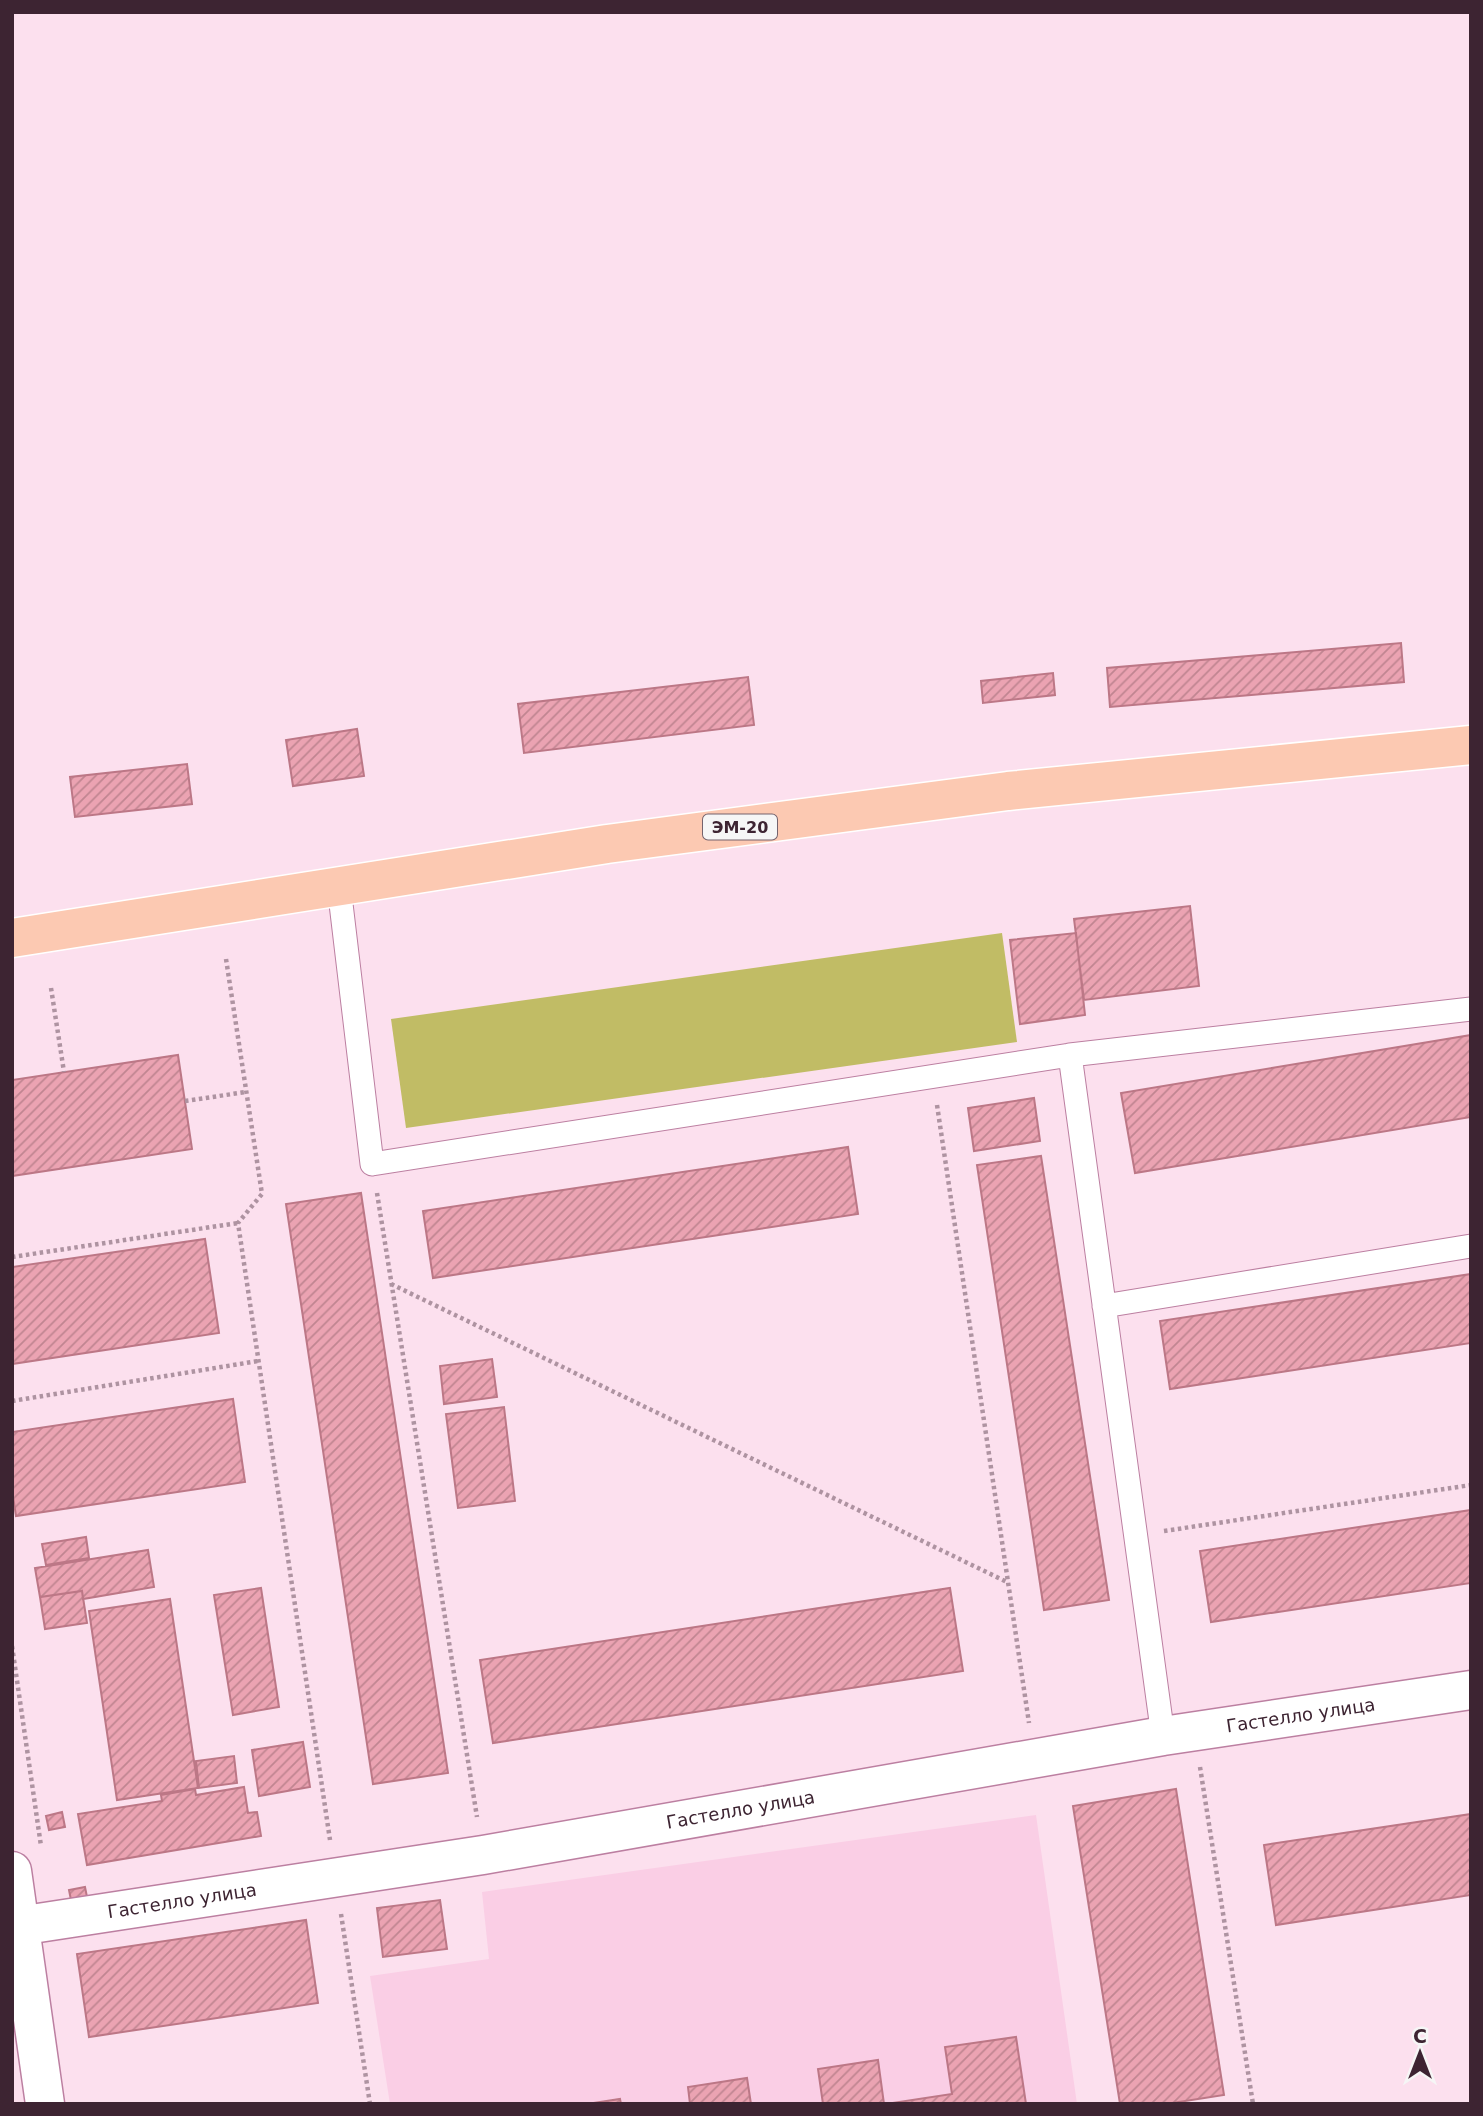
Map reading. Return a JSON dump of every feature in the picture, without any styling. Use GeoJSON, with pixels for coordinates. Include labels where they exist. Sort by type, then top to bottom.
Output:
{"type":"FeatureCollection","features":[{"type":"Feature","properties":{"kind":"main road","name":"ЭМ-20"},"geometry":{"type":"LineString","coordinates":[[12,938],[607,844],[1008,791],[1471,745]]}},
{"type":"Feature","properties":{"kind":"street","name":"Гастелло улица"},"geometry":{"type":"LineString","coordinates":[[16,1926],[483,1855],[1179,1734],[1471,1690]]}},
{"type":"Feature","properties":{"kind":"street"},"geometry":{"type":"LineString","coordinates":[[12,1871],[16,1926],[44,2104]]}},
{"type":"Feature","properties":{"kind":"lane"},"geometry":{"type":"LineString","coordinates":[[339,887],[372,1164],[1070,1055],[1471,1009]]}},
{"type":"Feature","properties":{"kind":"lane"},"geometry":{"type":"LineString","coordinates":[[1070,1055],[1135,1536],[1179,1734]]}},
{"type":"Feature","properties":{"kind":"lane"},"geometry":{"type":"LineString","coordinates":[[1104,1306],[1471,1246]]}},
{"type":"Feature","properties":{"kind":"path"},"geometry":{"type":"LineString","coordinates":[[12,1257],[238,1223],[262,1194],[226,959]]}},
{"type":"Feature","properties":{"kind":"path"},"geometry":{"type":"LineString","coordinates":[[51,988],[64,1072]]}},
{"type":"Feature","properties":{"kind":"path"},"geometry":{"type":"LineString","coordinates":[[932,1077],[1034,1759]]}},
{"type":"Feature","properties":{"kind":"path"},"geometry":{"type":"LineString","coordinates":[[185,1101],[247,1091]]}},
{"type":"Feature","properties":{"kind":"path"},"geometry":{"type":"LineString","coordinates":[[372,1164],[483,1855]]}},
{"type":"Feature","properties":{"kind":"path"},"geometry":{"type":"LineString","coordinates":[[238,1223],[370,2104]]}},
{"type":"Feature","properties":{"kind":"path"},"geometry":{"type":"LineString","coordinates":[[391,1283],[1008,1583]]}},
{"type":"Feature","properties":{"kind":"path"},"geometry":{"type":"LineString","coordinates":[[12,1401],[258,1361]]}},
{"type":"Feature","properties":{"kind":"path"},"geometry":{"type":"LineString","coordinates":[[1135,1536],[1471,1485]]}},
{"type":"Feature","properties":{"kind":"path"},"geometry":{"type":"LineString","coordinates":[[1179,1734],[1252,2104]]}},
{"type":"Feature","properties":{"kind":"shaded area"},"geometry":{"type":"Polygon","coordinates":[[[1002,933],[1017,1042],[406,1128],[391,1019],[1002,933]]]}},
{"type":"Feature","properties":{"kind":"shaded area"},"geometry":{"type":"Polygon","coordinates":[[[1036,1815],[1077,2104],[390,2104],[370,1976],[489,1959],[482,1892],[1036,1815]]]}},
{"type":"Feature","properties":{"kind":"building"},"geometry":{"type":"Polygon","coordinates":[[[1401,643],[1404,682],[1110,707],[1107,668],[1401,643]]]}},
{"type":"Feature","properties":{"kind":"building"},"geometry":{"type":"Polygon","coordinates":[[[1053,673],[1055,695],[983,703],[981,681],[1053,673]]]}},
{"type":"Feature","properties":{"kind":"building"},"geometry":{"type":"Polygon","coordinates":[[[748,677],[754,725],[524,753],[518,704],[748,677]]]}},
{"type":"Feature","properties":{"kind":"building"},"geometry":{"type":"Polygon","coordinates":[[[357,729],[364,776],[293,786],[286,740],[357,729]]]}},
{"type":"Feature","properties":{"kind":"building"},"geometry":{"type":"Polygon","coordinates":[[[187,764],[192,804],[75,817],[70,777],[187,764]]]}},
{"type":"Feature","properties":{"kind":"building"},"geometry":{"type":"Polygon","coordinates":[[[1190,906],[1199,986],[1084,1000],[1074,919],[1190,906]]]}},
{"type":"Feature","properties":{"kind":"building"},"geometry":{"type":"Polygon","coordinates":[[[1076,933],[1085,1015],[1020,1024],[1010,940],[1076,933]]]}},
{"type":"Feature","properties":{"kind":"building"},"geometry":{"type":"Polygon","coordinates":[[[1471,1035],[1471,1117],[1135,1173],[1121,1093],[1471,1035]]]}},
{"type":"Feature","properties":{"kind":"building"},"geometry":{"type":"Polygon","coordinates":[[[178,1055],[192,1149],[12,1176],[12,1080],[178,1055]]]}},
{"type":"Feature","properties":{"kind":"building"},"geometry":{"type":"Polygon","coordinates":[[[1034,1098],[1040,1141],[974,1151],[968,1108],[1034,1098]]]}},
{"type":"Feature","properties":{"kind":"building"},"geometry":{"type":"Polygon","coordinates":[[[848,1147],[858,1214],[433,1278],[423,1211],[848,1147]]]}},
{"type":"Feature","properties":{"kind":"building"},"geometry":{"type":"Polygon","coordinates":[[[1041,1156],[1109,1600],[1044,1610],[977,1165],[1041,1156]]]}},
{"type":"Feature","properties":{"kind":"building"},"geometry":{"type":"Polygon","coordinates":[[[361,1193],[448,1773],[373,1784],[286,1204],[361,1193]]]}},
{"type":"Feature","properties":{"kind":"building"},"geometry":{"type":"Polygon","coordinates":[[[205,1239],[219,1333],[12,1364],[12,1267],[205,1239]]]}},
{"type":"Feature","properties":{"kind":"building"},"geometry":{"type":"Polygon","coordinates":[[[1471,1274],[1471,1343],[1170,1389],[1160,1321],[1471,1274]]]}},
{"type":"Feature","properties":{"kind":"building"},"geometry":{"type":"Polygon","coordinates":[[[492,1359],[497,1397],[444,1404],[440,1366],[492,1359]]]}},
{"type":"Feature","properties":{"kind":"building"},"geometry":{"type":"Polygon","coordinates":[[[233,1399],[245,1482],[16,1516],[12,1490],[12,1432],[233,1399]]]}},
{"type":"Feature","properties":{"kind":"building"},"geometry":{"type":"Polygon","coordinates":[[[504,1407],[515,1501],[458,1508],[446,1414],[504,1407]]]}},
{"type":"Feature","properties":{"kind":"building"},"geometry":{"type":"Polygon","coordinates":[[[1471,1510],[1471,1583],[1211,1622],[1200,1551],[1471,1510]]]}},
{"type":"Feature","properties":{"kind":"building"},"geometry":{"type":"Polygon","coordinates":[[[86,1537],[89,1558],[46,1565],[42,1544],[86,1537]]]}},
{"type":"Feature","properties":{"kind":"building"},"geometry":{"type":"Polygon","coordinates":[[[148,1550],[154,1587],[83,1599],[82,1591],[40,1597],[35,1568],[148,1550]]]}},
{"type":"Feature","properties":{"kind":"building"},"geometry":{"type":"Polygon","coordinates":[[[261,1588],[279,1707],[233,1715],[214,1595],[261,1588]]]}},
{"type":"Feature","properties":{"kind":"building"},"geometry":{"type":"Polygon","coordinates":[[[950,1588],[963,1671],[493,1743],[480,1660],[950,1588]]]}},
{"type":"Feature","properties":{"kind":"building"},"geometry":{"type":"Polygon","coordinates":[[[82,1591],[87,1623],[45,1629],[40,1597],[82,1591]]]}},
{"type":"Feature","properties":{"kind":"building"},"geometry":{"type":"Polygon","coordinates":[[[170,1599],[198,1788],[117,1800],[89,1611],[170,1599]]]}},
{"type":"Feature","properties":{"kind":"building"},"geometry":{"type":"Polygon","coordinates":[[[303,1742],[310,1787],[259,1796],[252,1750],[303,1742]]]}},
{"type":"Feature","properties":{"kind":"building"},"geometry":{"type":"Polygon","coordinates":[[[234,1756],[237,1783],[199,1788],[196,1761],[234,1756]]]}},
{"type":"Feature","properties":{"kind":"building"},"geometry":{"type":"Polygon","coordinates":[[[244,1787],[248,1813],[257,1812],[261,1836],[87,1865],[78,1814],[162,1801],[161,1795],[195,1789],[196,1795],[244,1787]]]}},
{"type":"Feature","properties":{"kind":"building"},"geometry":{"type":"Polygon","coordinates":[[[1176,1789],[1224,2095],[1166,2104],[1120,2104],[1073,1806],[1176,1789]]]}},
{"type":"Feature","properties":{"kind":"building"},"geometry":{"type":"Polygon","coordinates":[[[62,1812],[65,1827],[49,1830],[46,1816],[62,1812]]]}},
{"type":"Feature","properties":{"kind":"building"},"geometry":{"type":"Polygon","coordinates":[[[1471,1814],[1471,1895],[1276,1925],[1264,1845],[1471,1814]]]}},
{"type":"Feature","properties":{"kind":"building"},"geometry":{"type":"Polygon","coordinates":[[[85,1887],[88,1902],[72,1905],[69,1890],[85,1887]]]}},
{"type":"Feature","properties":{"kind":"building"},"geometry":{"type":"Polygon","coordinates":[[[440,1900],[447,1949],[383,1957],[377,1908],[440,1900]]]}},
{"type":"Feature","properties":{"kind":"building"},"geometry":{"type":"Polygon","coordinates":[[[306,1920],[318,2003],[89,2037],[77,1954],[306,1920]]]}},
{"type":"Feature","properties":{"kind":"building"},"geometry":{"type":"Polygon","coordinates":[[[1016,2037],[1026,2104],[886,2104],[952,2094],[945,2047],[1016,2037]]]}},
{"type":"Feature","properties":{"kind":"building"},"geometry":{"type":"Polygon","coordinates":[[[878,2060],[884,2104],[823,2104],[818,2069],[878,2060]]]}},
{"type":"Feature","properties":{"kind":"building"},"geometry":{"type":"Polygon","coordinates":[[[747,2078],[751,2104],[690,2104],[688,2087],[747,2078]]]}},
{"type":"Feature","properties":{"kind":"building"},"geometry":{"type":"Polygon","coordinates":[[[620,2099],[621,2104],[587,2104],[620,2099]]]}}]}
